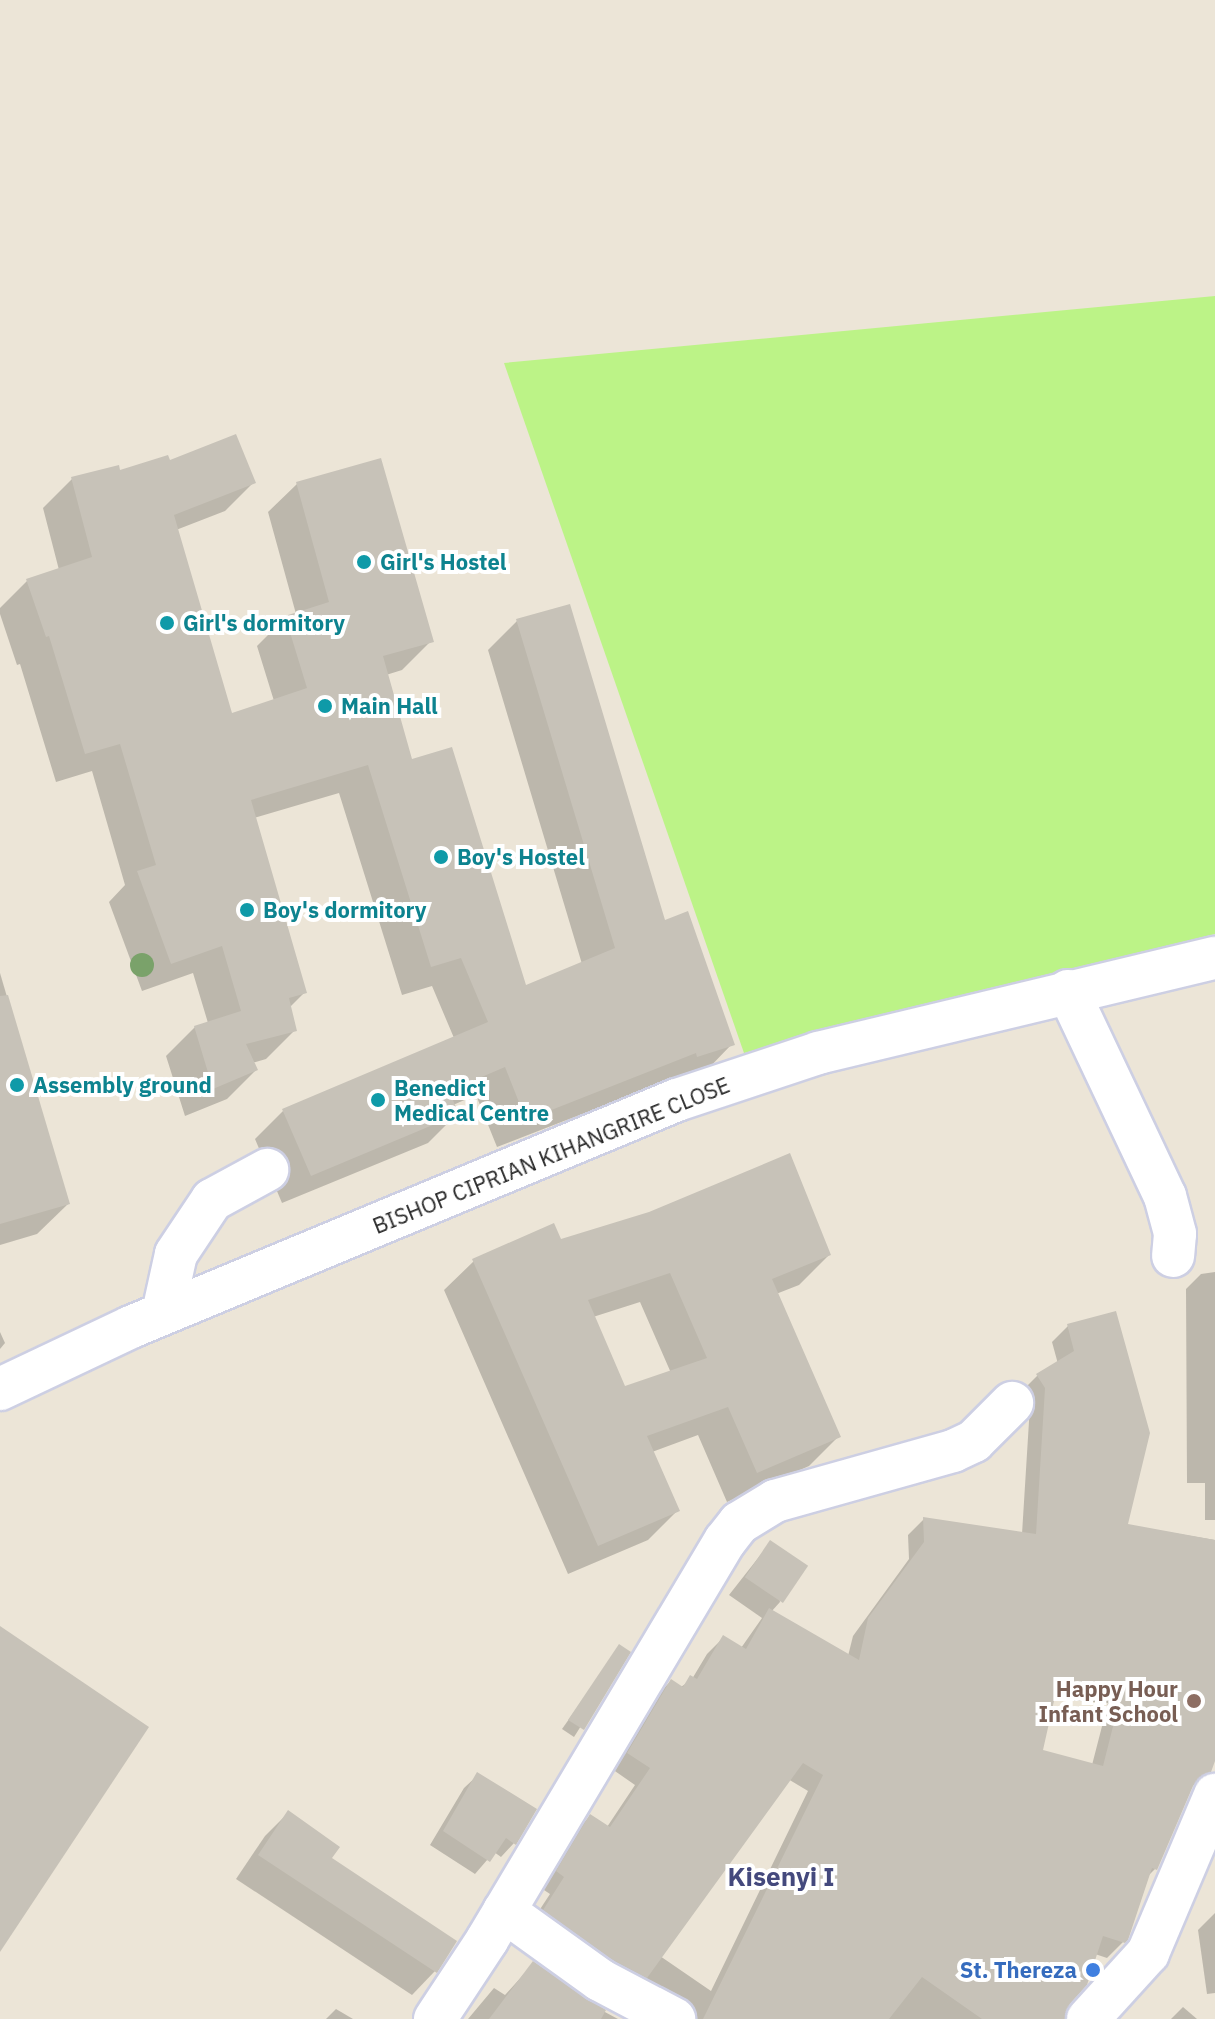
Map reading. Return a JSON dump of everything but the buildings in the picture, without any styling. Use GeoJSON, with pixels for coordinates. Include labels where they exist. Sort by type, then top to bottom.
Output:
{"type":"FeatureCollection","features":[{"type":"Feature","properties":{"kind":"street","name":"BISHOP CIPRIAN KIHANGRIRE CLOSE"},"geometry":{"type":"LineString","coordinates":[[0,1389],[163,1313],[677,1100],[818,1053],[1215,958]]}},
{"type":"Feature","properties":{"kind":"street"},"geometry":{"type":"LineString","coordinates":[[1068,991],[1165,1196],[1175,1234],[1173,1256]]}},
{"type":"Feature","properties":{"kind":"street"},"geometry":{"type":"LineString","coordinates":[[163,1313],[176,1254],[212,1200],[267,1170]]}},
{"type":"Feature","properties":{"kind":"street"},"geometry":{"type":"LineString","coordinates":[[435,2019],[739,1523],[775,1501],[953,1451],[974,1441],[1012,1403]]}},
{"type":"Feature","properties":{"kind":"street"},"geometry":{"type":"LineString","coordinates":[[1088,2019],[1148,1953],[1215,1795]]}},
{"type":"Feature","properties":{"kind":"street"},"geometry":{"type":"LineString","coordinates":[[504,1911],[600,1980],[674,2019]]}},
{"type":"Feature","properties":{"kind":"green space"},"geometry":{"type":"Polygon","coordinates":[[[1215,296],[1215,934],[744,1053],[504,363],[1215,296]]]}},
{"type":"Feature","properties":{"kind":"place","name":"Girl's Hostel"},"geometry":{"type":"Point","coordinates":[364,562]}},
{"type":"Feature","properties":{"kind":"place","name":"Girl's dormitory"},"geometry":{"type":"Point","coordinates":[167,623]}},
{"type":"Feature","properties":{"kind":"place","name":"Main Hall"},"geometry":{"type":"Point","coordinates":[325,706]}},
{"type":"Feature","properties":{"kind":"place","name":"Boy's Hostel"},"geometry":{"type":"Point","coordinates":[441,857]}},
{"type":"Feature","properties":{"kind":"place","name":"Boy's dormitory"},"geometry":{"type":"Point","coordinates":[247,910]}},
{"type":"Feature","properties":{"kind":"place","name":"Assembly ground"},"geometry":{"type":"Point","coordinates":[17,1085]}},
{"type":"Feature","properties":{"kind":"place","name":"Benedict Medical Centre"},"geometry":{"type":"Point","coordinates":[378,1100]}},
{"type":"Feature","properties":{"kind":"place","name":"Happy Hour Infant School"},"geometry":{"type":"Point","coordinates":[1194,1701]}},
{"type":"Feature","properties":{"kind":"place","name":"St. Thereza"},"geometry":{"type":"Point","coordinates":[1093,1970]}},
{"type":"Feature","properties":{"kind":"district","name":"Kisenyi I"},"geometry":{"type":"Point","coordinates":[781,1877]}}]}
